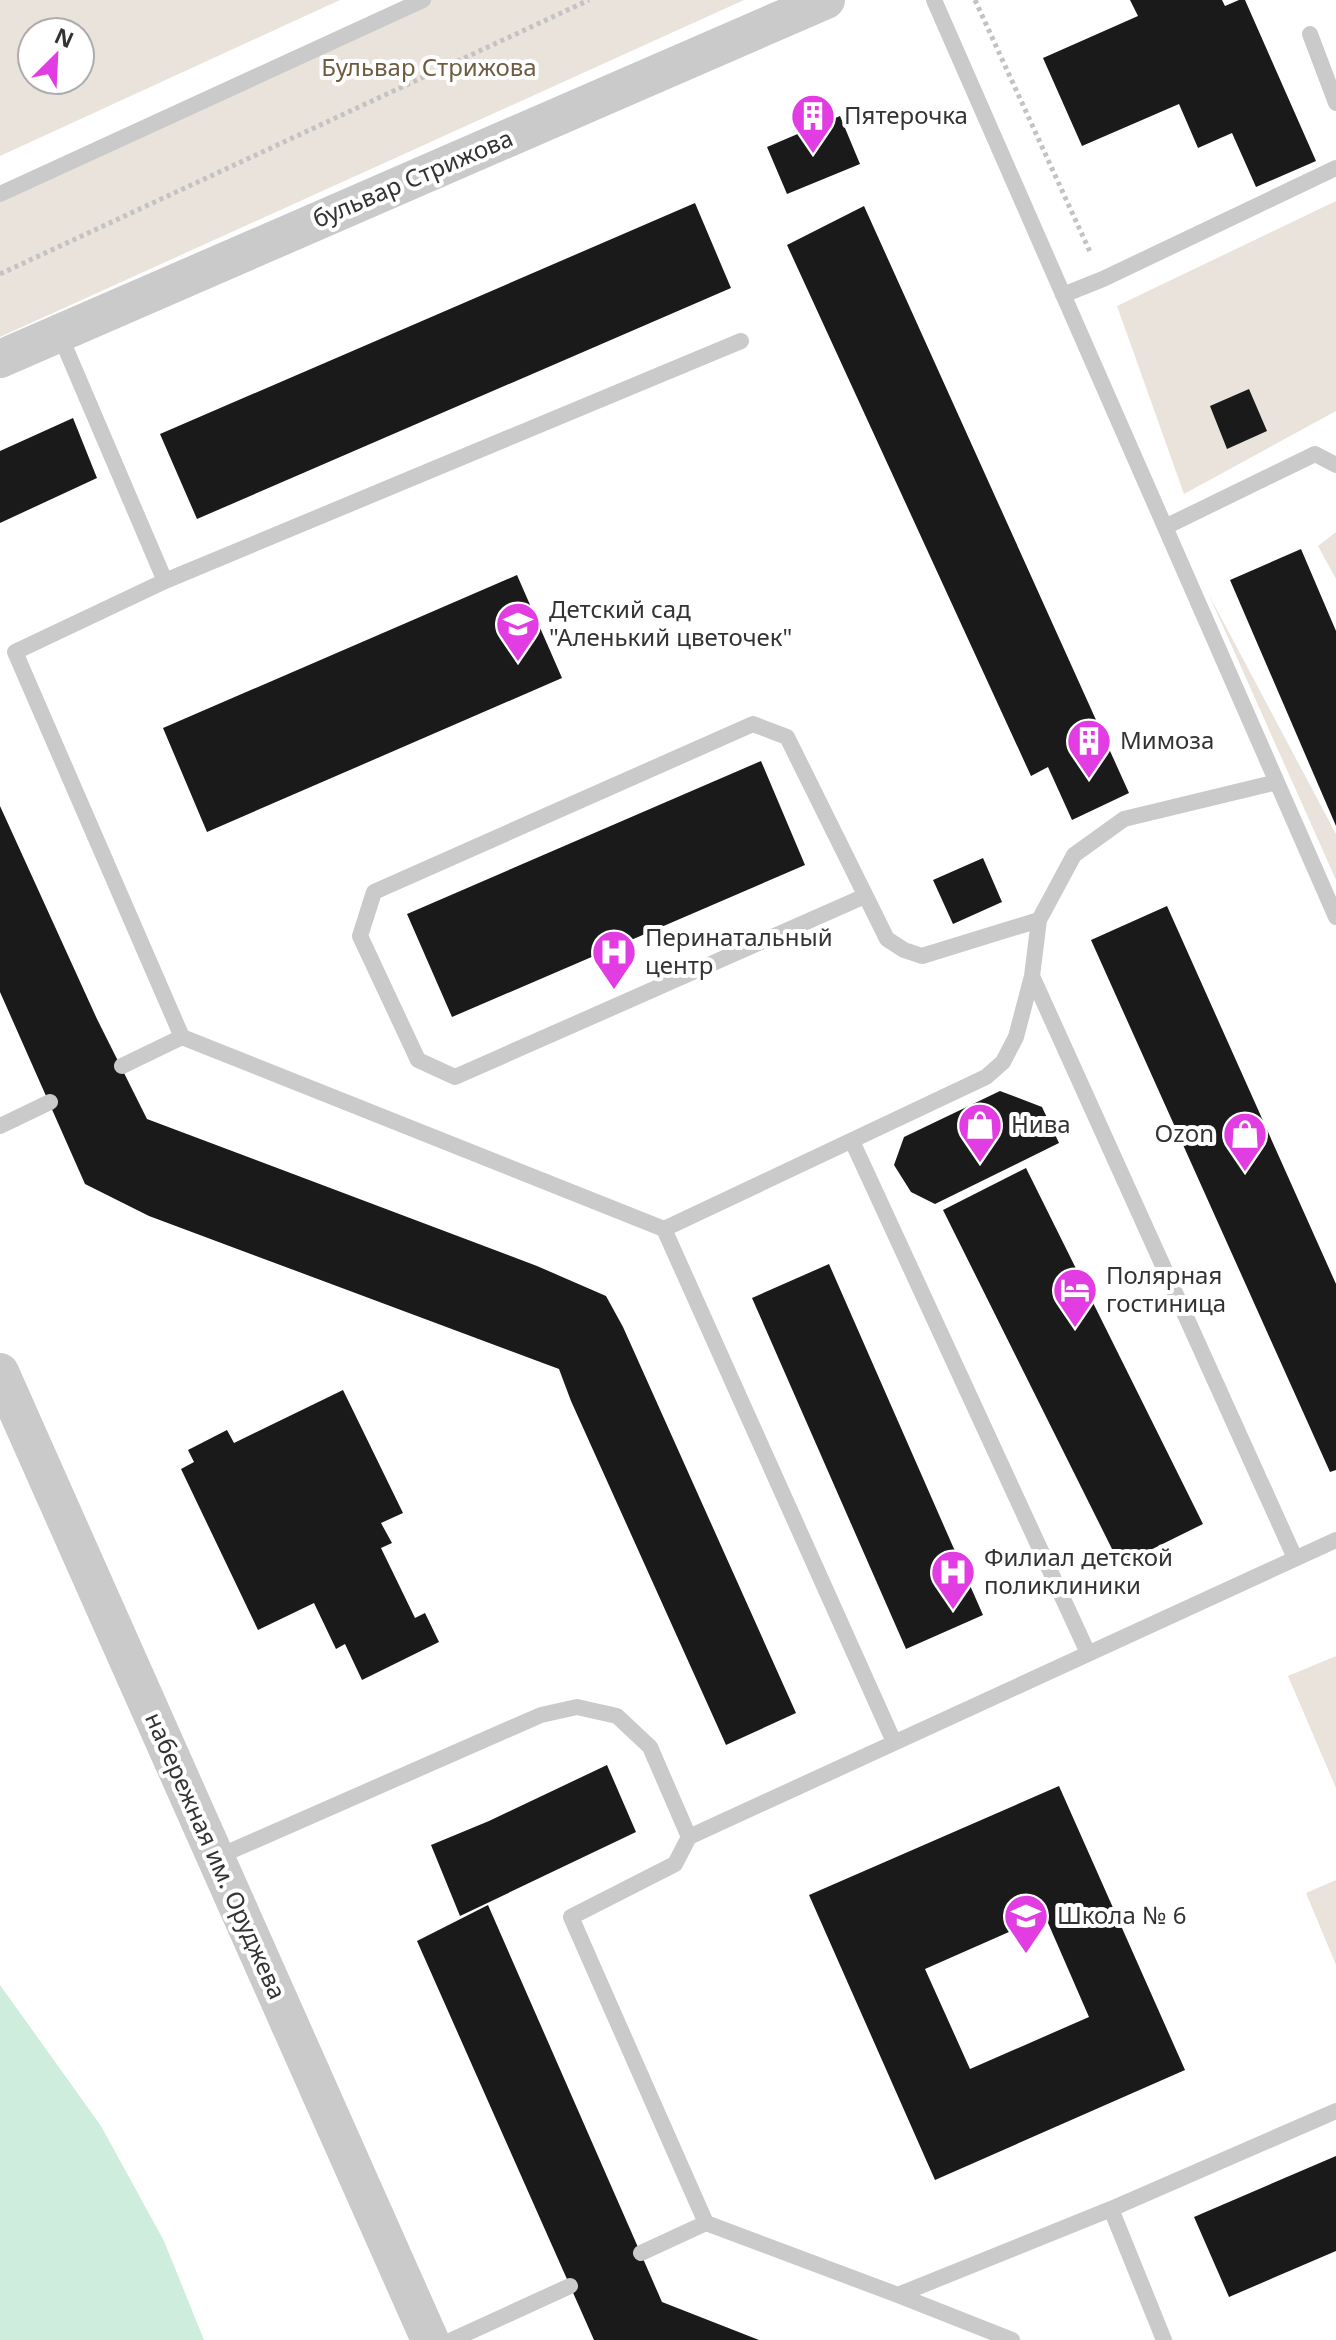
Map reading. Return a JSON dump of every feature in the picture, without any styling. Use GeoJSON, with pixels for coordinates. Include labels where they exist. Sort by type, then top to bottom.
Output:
{"type":"FeatureCollection","features":[{"type":"Feature","properties":{"kind":"street","name":"бульвар Стрижова"},"geometry":{"type":"LineString","coordinates":[[0,359],[826,0]]}},
{"type":"Feature","properties":{"kind":"street","name":"набережная им. Оруджева"},"geometry":{"type":"LineString","coordinates":[[0,1372],[430,2340]]}},
{"type":"Feature","properties":{"kind":"lane"},"geometry":{"type":"LineString","coordinates":[[0,194],[423,0]]}},
{"type":"Feature","properties":{"kind":"lane"},"geometry":{"type":"LineString","coordinates":[[934,0],[1336,917]]}},
{"type":"Feature","properties":{"kind":"lane"},"geometry":{"type":"LineString","coordinates":[[1310,34],[1336,103]]}},
{"type":"Feature","properties":{"kind":"lane"},"geometry":{"type":"LineString","coordinates":[[1063,295],[1336,168]]}},
{"type":"Feature","properties":{"kind":"lane"},"geometry":{"type":"LineString","coordinates":[[59,333],[165,581]]}},
{"type":"Feature","properties":{"kind":"lane"},"geometry":{"type":"LineString","coordinates":[[741,341],[165,581],[15,652],[182,1037],[664,1229],[894,1742]]}},
{"type":"Feature","properties":{"kind":"lane"},"geometry":{"type":"LineString","coordinates":[[1165,527],[1315,454],[1336,465]]}},
{"type":"Feature","properties":{"kind":"lane"},"geometry":{"type":"LineString","coordinates":[[865,896],[455,1077],[418,1060],[360,936],[374,892],[753,724],[787,737],[887,939],[904,950],[922,956],[1039,920]]}},
{"type":"Feature","properties":{"kind":"lane"},"geometry":{"type":"LineString","coordinates":[[664,1229],[986,1077],[1003,1062],[1016,1037],[1032,976],[1039,920],[1074,855],[1124,819],[1277,782]]}},
{"type":"Feature","properties":{"kind":"lane"},"geometry":{"type":"LineString","coordinates":[[1032,976],[1295,1558]]}},
{"type":"Feature","properties":{"kind":"lane"},"geometry":{"type":"LineString","coordinates":[[122,1066],[182,1037]]}},
{"type":"Feature","properties":{"kind":"lane"},"geometry":{"type":"LineString","coordinates":[[0,1126],[50,1102]]}},
{"type":"Feature","properties":{"kind":"lane"},"geometry":{"type":"LineString","coordinates":[[852,1141],[1088,1653]]}},
{"type":"Feature","properties":{"kind":"lane"},"geometry":{"type":"LineString","coordinates":[[706,2223],[571,1917],[675,1864],[689,1837],[1336,1540]]}},
{"type":"Feature","properties":{"kind":"lane"},"geometry":{"type":"LineString","coordinates":[[215,1858],[541,1715],[577,1707],[617,1716],[650,1747],[689,1837]]}},
{"type":"Feature","properties":{"kind":"lane"},"geometry":{"type":"LineString","coordinates":[[898,2295],[1111,2209],[1336,2111]]}},
{"type":"Feature","properties":{"kind":"lane"},"geometry":{"type":"LineString","coordinates":[[1111,2209],[1164,2340]]}},
{"type":"Feature","properties":{"kind":"lane"},"geometry":{"type":"LineString","coordinates":[[641,2253],[706,2223],[1012,2340]]}},
{"type":"Feature","properties":{"kind":"lane"},"geometry":{"type":"LineString","coordinates":[[452,2340],[570,2286]]}},
{"type":"Feature","properties":{"kind":"path"},"geometry":{"type":"LineString","coordinates":[[0,274],[589,0]]}},
{"type":"Feature","properties":{"kind":"path"},"geometry":{"type":"LineString","coordinates":[[975,0],[1103,279]]}},
{"type":"Feature","properties":{"kind":"green space"},"geometry":{"type":"Polygon","coordinates":[[[0,0],[340,0],[0,156],[0,0]]]}},
{"type":"Feature","properties":{"kind":"green space","name":"Бульвар Стрижова"},"geometry":{"type":"Polygon","coordinates":[[[414,0],[744,0],[0,337],[0,194],[414,0]]]}},
{"type":"Feature","properties":{"kind":"green space"},"geometry":{"type":"Polygon","coordinates":[[[1336,201],[1336,411],[1184,494],[1117,306],[1336,201]]]}},
{"type":"Feature","properties":{"kind":"green space"},"geometry":{"type":"Polygon","coordinates":[[[1336,532],[1336,579],[1318,546],[1336,532]]]}},
{"type":"Feature","properties":{"kind":"green space"},"geometry":{"type":"Polygon","coordinates":[[[1209,595],[1336,834],[1336,880],[1209,595]]]}},
{"type":"Feature","properties":{"kind":"green space"},"geometry":{"type":"Polygon","coordinates":[[[1336,1656],[1336,1788],[1288,1676],[1336,1656]]]}},
{"type":"Feature","properties":{"kind":"green space"},"geometry":{"type":"Polygon","coordinates":[[[1336,1880],[1336,1965],[1306,1893],[1336,1880]]]}},
{"type":"Feature","properties":{"kind":"shaded area"},"geometry":{"type":"Polygon","coordinates":[[[0,1985],[101,2126],[164,2241],[204,2340],[0,2340],[0,1985]]]}},
{"type":"Feature","properties":{"kind":"building"},"geometry":{"type":"Polygon","coordinates":[[[1130,0],[1222,0],[1225,6],[1245,0],[1316,161],[1256,187],[1232,133],[1198,148],[1179,104],[1082,146],[1043,58],[1138,16],[1130,0]]]}},
{"type":"Feature","properties":{"kind":"building","name":"Пятерочка"},"geometry":{"type":"Polygon","coordinates":[[[840,116],[860,164],[787,194],[767,147],[840,116]]]}},
{"type":"Feature","properties":{"kind":"building"},"geometry":{"type":"Polygon","coordinates":[[[695,203],[731,288],[197,519],[160,434],[695,203]]]}},
{"type":"Feature","properties":{"kind":"building"},"geometry":{"type":"Polygon","coordinates":[[[864,206],[1129,793],[1072,820],[1048,767],[1031,776],[787,245],[864,206]]]}},
{"type":"Feature","properties":{"kind":"building"},"geometry":{"type":"Polygon","coordinates":[[[1249,389],[1267,431],[1227,449],[1210,406],[1249,389]]]}},
{"type":"Feature","properties":{"kind":"building"},"geometry":{"type":"Polygon","coordinates":[[[73,418],[97,478],[0,523],[0,451],[73,418]]]}},
{"type":"Feature","properties":{"kind":"building"},"geometry":{"type":"Polygon","coordinates":[[[1301,549],[1336,631],[1336,826],[1230,580],[1301,549]]]}},
{"type":"Feature","properties":{"kind":"building"},"geometry":{"type":"Polygon","coordinates":[[[517,575],[562,678],[207,832],[163,728],[517,575]]]}},
{"type":"Feature","properties":{"kind":"building"},"geometry":{"type":"Polygon","coordinates":[[[761,761],[805,865],[452,1017],[407,914],[761,761]]]}},
{"type":"Feature","properties":{"kind":"building"},"geometry":{"type":"Polygon","coordinates":[[[0,806],[97,1019],[147,1119],[537,1266],[606,1296],[623,1327],[796,1713],[726,1745],[559,1369],[149,1216],[85,1184],[0,992],[0,806]]]}},
{"type":"Feature","properties":{"kind":"building"},"geometry":{"type":"Polygon","coordinates":[[[983,858],[1002,902],[953,924],[933,880],[983,858]]]}},
{"type":"Feature","properties":{"kind":"building"},"geometry":{"type":"Polygon","coordinates":[[[1167,906],[1336,1284],[1336,1470],[1330,1472],[1091,940],[1167,906]]]}},
{"type":"Feature","properties":{"kind":"building"},"geometry":{"type":"Polygon","coordinates":[[[1000,1091],[1042,1107],[1059,1143],[935,1204],[911,1192],[894,1165],[904,1137],[1000,1091]]]}},
{"type":"Feature","properties":{"kind":"building"},"geometry":{"type":"Polygon","coordinates":[[[1026,1168],[1203,1524],[1120,1565],[943,1210],[1026,1168]]]}},
{"type":"Feature","properties":{"kind":"building"},"geometry":{"type":"Polygon","coordinates":[[[829,1264],[983,1615],[906,1649],[752,1298],[829,1264]]]}},
{"type":"Feature","properties":{"kind":"building"},"geometry":{"type":"Polygon","coordinates":[[[343,1390],[403,1513],[381,1523],[392,1543],[381,1548],[415,1618],[425,1613],[439,1642],[362,1680],[345,1644],[336,1649],[314,1603],[258,1630],[181,1469],[194,1462],[188,1450],[227,1430],[234,1443],[343,1390]]]}},
{"type":"Feature","properties":{"kind":"building"},"geometry":{"type":"Polygon","coordinates":[[[607,1765],[636,1832],[460,1916],[431,1845],[607,1765]]]}},
{"type":"Feature","properties":{"kind":"building"},"geometry":{"type":"Polygon","coordinates":[[[1059,1786],[1185,2070],[935,2180],[809,1895],[1059,1786]],[[1045,1916],[925,1969],[970,2069],[1089,2017],[1045,1916]]]}},
{"type":"Feature","properties":{"kind":"building"},"geometry":{"type":"Polygon","coordinates":[[[488,1905],[662,2302],[759,2340],[594,2340],[417,1941],[488,1905]]]}},
{"type":"Feature","properties":{"kind":"building"},"geometry":{"type":"Polygon","coordinates":[[[1336,2156],[1336,2251],[1229,2297],[1194,2217],[1336,2156]]]}},
{"type":"Feature","properties":{"kind":"place","name":"Пятерочка"},"geometry":{"type":"Point","coordinates":[813,155]}},
{"type":"Feature","properties":{"kind":"place","name":"Детский сад \"Аленький цветочек\""},"geometry":{"type":"Point","coordinates":[518,663]}},
{"type":"Feature","properties":{"kind":"place","name":"Мимоза"},"geometry":{"type":"Point","coordinates":[1089,780]}},
{"type":"Feature","properties":{"kind":"place","name":"Перинатальный центр"},"geometry":{"type":"Point","coordinates":[614,991]}},
{"type":"Feature","properties":{"kind":"place","name":"Нива"},"geometry":{"type":"Point","coordinates":[980,1164]}},
{"type":"Feature","properties":{"kind":"place","name":"Ozon"},"geometry":{"type":"Point","coordinates":[1245,1173]}},
{"type":"Feature","properties":{"kind":"place","name":"Полярная гостиница"},"geometry":{"type":"Point","coordinates":[1075,1329]}},
{"type":"Feature","properties":{"kind":"place","name":"Филиал детской поликлиники"},"geometry":{"type":"Point","coordinates":[953,1611]}},
{"type":"Feature","properties":{"kind":"place","name":"Школа № 6"},"geometry":{"type":"Point","coordinates":[1026,1955]}}]}
